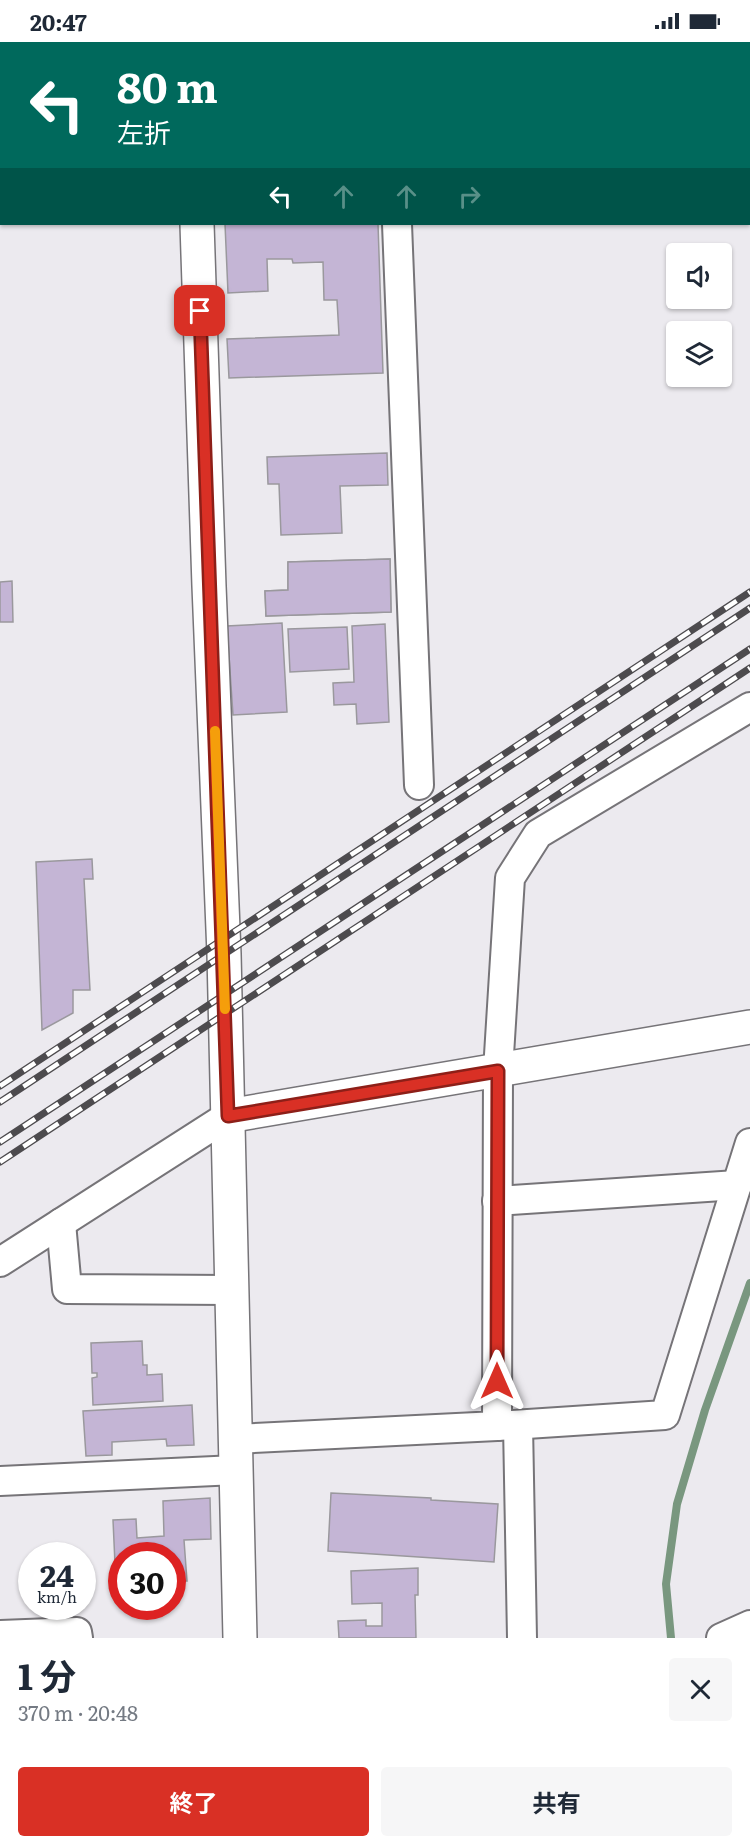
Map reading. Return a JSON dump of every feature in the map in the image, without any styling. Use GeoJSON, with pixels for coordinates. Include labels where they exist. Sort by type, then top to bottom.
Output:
{"type":"FeatureCollection","features":[{"type":"Feature","properties":{"kind":"street"},"geometry":{"type":"LineString","coordinates":[[197,225],[222,880],[240,1638]]}},
{"type":"Feature","properties":{"kind":"street"},"geometry":{"type":"LineString","coordinates":[[397,225],[419,785]]}},
{"type":"Feature","properties":{"kind":"street"},"geometry":{"type":"LineString","coordinates":[[522,1638],[508,1425],[497,1201],[498,1071],[510,878],[538,834],[750,707]]}},
{"type":"Feature","properties":{"kind":"street"},"geometry":{"type":"LineString","coordinates":[[0,1262],[228,1116],[750,1027]]}},
{"type":"Feature","properties":{"kind":"street"},"geometry":{"type":"LineString","coordinates":[[0,1481],[508,1425],[665,1415],[750,1143]]}},
{"type":"Feature","properties":{"kind":"street"},"geometry":{"type":"LineString","coordinates":[[497,1201],[737,1185]]}},
{"type":"Feature","properties":{"kind":"street"},"geometry":{"type":"LineString","coordinates":[[61,1223],[68,1289],[231,1290]]}},
{"type":"Feature","properties":{"kind":"street"},"geometry":{"type":"LineString","coordinates":[[721,1638],[750,1625]]}},
{"type":"Feature","properties":{"kind":"street"},"geometry":{"type":"LineString","coordinates":[[0,1635],[77,1632],[78,1638]]}},
{"type":"Feature","properties":{"kind":"building"},"geometry":{"type":"Polygon","coordinates":[[[225,225],[378,225],[383,373],[229,378],[227,339],[339,335],[337,300],[324,300],[323,262],[293,263],[292,259],[267,259],[268,291],[228,293],[225,225]]]}},
{"type":"Feature","properties":{"kind":"building"},"geometry":{"type":"Polygon","coordinates":[[[387,453],[388,485],[340,486],[342,533],[281,535],[279,484],[268,484],[267,457],[387,453]]]}},
{"type":"Feature","properties":{"kind":"building"},"geometry":{"type":"Polygon","coordinates":[[[390,559],[391,612],[266,616],[265,591],[288,590],[288,562],[390,559]]]}},
{"type":"Feature","properties":{"kind":"building"},"geometry":{"type":"Polygon","coordinates":[[[390,559],[391,612],[266,616],[265,591],[288,590],[288,562],[390,559]]]}},
{"type":"Feature","properties":{"kind":"building"},"geometry":{"type":"Polygon","coordinates":[[[12,581],[13,622],[0,622],[0,582],[12,581]]]}},
{"type":"Feature","properties":{"kind":"building"},"geometry":{"type":"Polygon","coordinates":[[[282,623],[287,712],[233,715],[227,626],[282,623]]]}},
{"type":"Feature","properties":{"kind":"building"},"geometry":{"type":"Polygon","coordinates":[[[385,624],[389,722],[357,724],[356,704],[334,705],[333,683],[354,682],[352,626],[385,624]]]}},
{"type":"Feature","properties":{"kind":"building"},"geometry":{"type":"Polygon","coordinates":[[[347,627],[349,669],[290,672],[288,629],[347,627]]]}},
{"type":"Feature","properties":{"kind":"building"},"geometry":{"type":"Polygon","coordinates":[[[92,859],[93,879],[84,879],[90,990],[73,990],[73,1013],[42,1030],[36,862],[92,859]]]}},
{"type":"Feature","properties":{"kind":"building"},"geometry":{"type":"Polygon","coordinates":[[[142,1341],[143,1365],[147,1365],[147,1375],[162,1374],[163,1401],[93,1405],[92,1378],[97,1377],[97,1373],[92,1373],[91,1343],[142,1341]]]}},
{"type":"Feature","properties":{"kind":"building"},"geometry":{"type":"Polygon","coordinates":[[[192,1405],[194,1445],[167,1446],[166,1439],[112,1442],[112,1455],[86,1456],[83,1411],[192,1405]]]}},
{"type":"Feature","properties":{"kind":"building"},"geometry":{"type":"Polygon","coordinates":[[[331,1493],[498,1504],[494,1562],[328,1551],[331,1493]]]}},
{"type":"Feature","properties":{"kind":"building"},"geometry":{"type":"Polygon","coordinates":[[[210,1498],[211,1539],[184,1540],[184,1542],[114,1542],[113,1520],[136,1519],[137,1538],[164,1536],[163,1501],[210,1498]]]}},
{"type":"Feature","properties":{"kind":"building"},"geometry":{"type":"Polygon","coordinates":[[[418,1568],[418,1595],[415,1595],[416,1638],[339,1638],[338,1621],[366,1620],[366,1626],[382,1626],[382,1603],[352,1604],[351,1571],[418,1568]]]}},
{"type":"Feature","properties":{"kind":"waterway"},"geometry":{"type":"LineString","coordinates":[[671,1638],[666,1584],[677,1504],[705,1410],[750,1283]]}},
{"type":"Feature","properties":{"kind":"railway"},"geometry":{"type":"LineString","coordinates":[[0,1086],[750,592]]}},
{"type":"Feature","properties":{"kind":"railway"},"geometry":{"type":"LineString","coordinates":[[0,1102],[750,608]]}},
{"type":"Feature","properties":{"kind":"railway"},"geometry":{"type":"LineString","coordinates":[[0,1142],[750,649]]}},
{"type":"Feature","properties":{"kind":"railway"},"geometry":{"type":"LineString","coordinates":[[0,1162],[750,668]]}},
{"type":"Feature","properties":{"kind":"slow traffic"},"geometry":{"type":"LineString","coordinates":[[215,731],[225,1009]]}},
{"type":"Feature","properties":{"kind":"route"},"geometry":{"type":"LineString","coordinates":[[200,311],[228,1116],[498,1071],[497,1381]]}}]}
